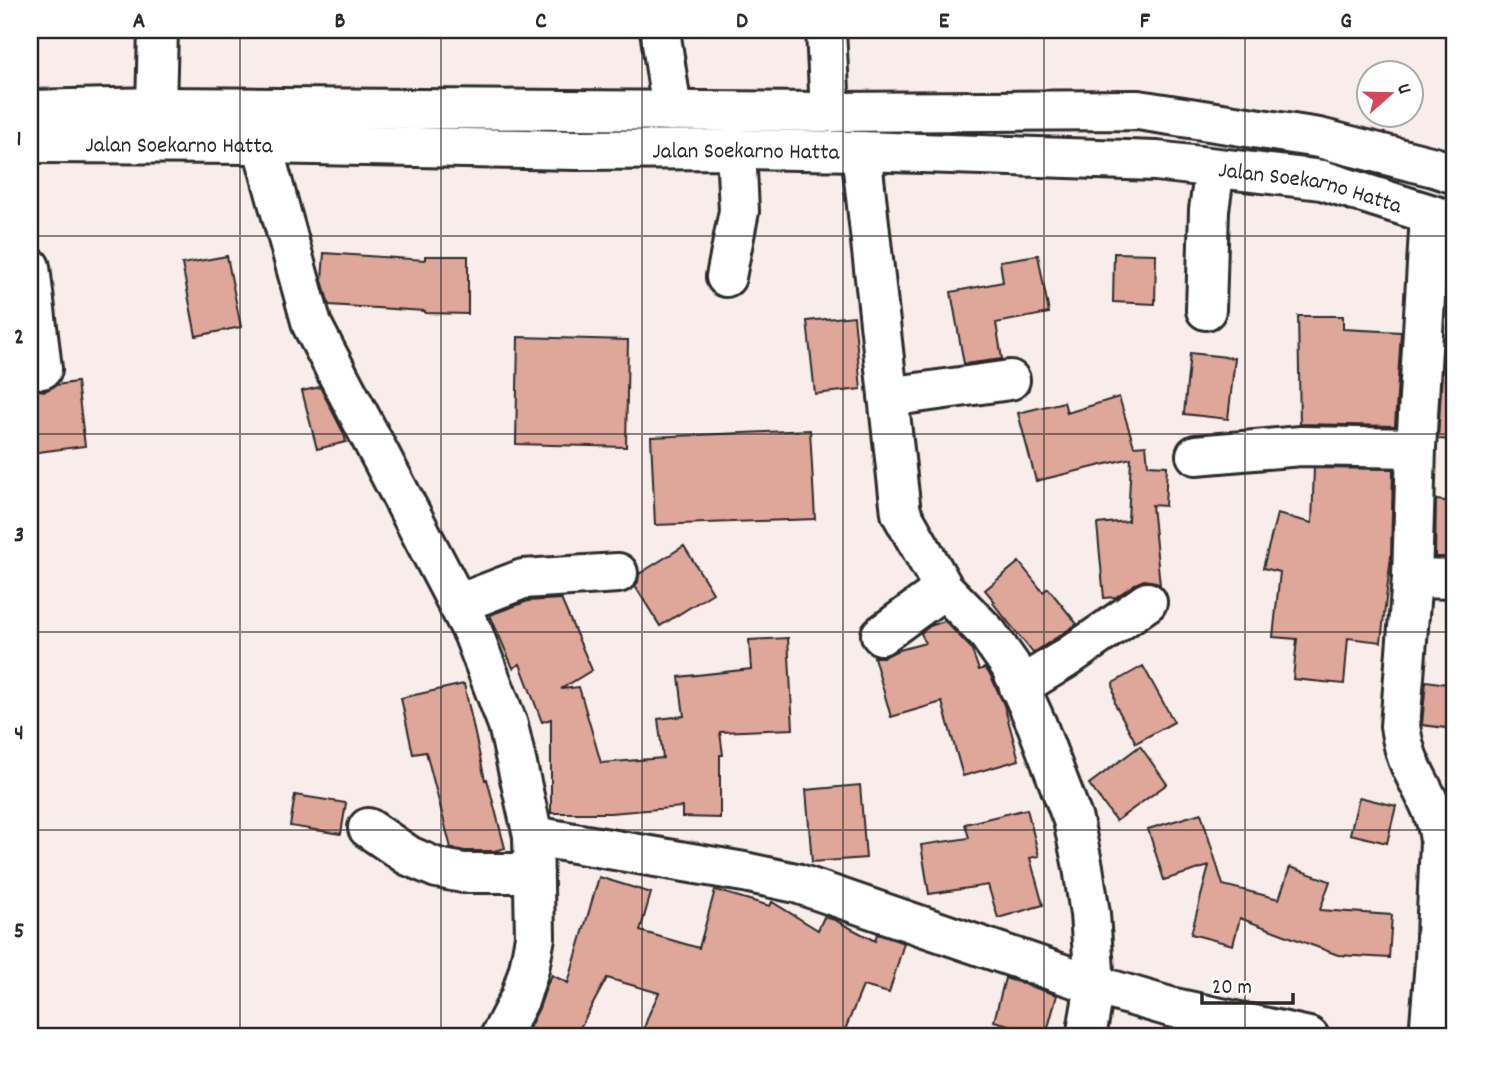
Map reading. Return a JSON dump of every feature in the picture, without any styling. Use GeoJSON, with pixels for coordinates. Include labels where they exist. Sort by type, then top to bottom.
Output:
{"type":"FeatureCollection","features":[{"type":"Feature","properties":{"kind":"main road"},"geometry":{"type":"LineString","coordinates":[[156,107],[158,30]]}},
{"type":"Feature","properties":{"kind":"main road"},"geometry":{"type":"LineString","coordinates":[[660,30],[672,111]]}},
{"type":"Feature","properties":{"kind":"main road"},"geometry":{"type":"LineString","coordinates":[[826,30],[831,112]]}},
{"type":"Feature","properties":{"kind":"main road","name":"Jalan Soekarno Hatta"},"geometry":{"type":"LineString","coordinates":[[30,110],[156,107],[831,112],[1138,110],[1319,138],[1455,174]]}},
{"type":"Feature","properties":{"kind":"main road","name":"Jalan Soekarno Hatta"},"geometry":{"type":"LineString","coordinates":[[30,143],[576,150],[736,149],[1156,161],[1322,180],[1443,218]]}},
{"type":"Feature","properties":{"kind":"main road"},"geometry":{"type":"LineString","coordinates":[[262,144],[312,325],[473,633],[508,725],[534,854],[535,937],[520,998],[500,1037]]}},
{"type":"Feature","properties":{"kind":"main road"},"geometry":{"type":"LineString","coordinates":[[726,277],[739,211],[736,149]]}},
{"type":"Feature","properties":{"kind":"main road"},"geometry":{"type":"LineString","coordinates":[[861,151],[901,513],[944,589],[988,634],[1010,665],[1037,725],[1073,820],[1090,914],[1095,985],[1086,1037]]}},
{"type":"Feature","properties":{"kind":"main road"},"geometry":{"type":"LineString","coordinates":[[1206,310],[1209,210],[1215,168]]}},
{"type":"Feature","properties":{"kind":"main road"},"geometry":{"type":"LineString","coordinates":[[1429,1037],[1445,961],[1440,841],[1434,812],[1409,761],[1400,726],[1412,578],[1416,448],[1443,218]]}},
{"type":"Feature","properties":{"kind":"main road"},"geometry":{"type":"LineString","coordinates":[[30,267],[42,369]]}},
{"type":"Feature","properties":{"kind":"main road"},"geometry":{"type":"LineString","coordinates":[[888,397],[1010,380]]}},
{"type":"Feature","properties":{"kind":"main road"},"geometry":{"type":"LineString","coordinates":[[1196,455],[1301,446],[1416,448]]}},
{"type":"Feature","properties":{"kind":"main road"},"geometry":{"type":"LineString","coordinates":[[458,604],[523,579],[618,573]]}},
{"type":"Feature","properties":{"kind":"main road"},"geometry":{"type":"LineString","coordinates":[[1412,578],[1455,579]]}},
{"type":"Feature","properties":{"kind":"main road"},"geometry":{"type":"LineString","coordinates":[[881,635],[944,589]]}},
{"type":"Feature","properties":{"kind":"main road"},"geometry":{"type":"LineString","coordinates":[[1019,687],[1065,659],[1147,602]]}},
{"type":"Feature","properties":{"kind":"main road"},"geometry":{"type":"LineString","coordinates":[[369,828],[409,856],[437,868],[463,873],[534,854],[744,872],[796,883],[1095,985],[1170,1006],[1309,1037]]}},
{"type":"Feature","properties":{"kind":"building"},"geometry":{"type":"Polygon","coordinates":[[[324,253],[425,260],[425,256],[468,256],[468,314],[329,305],[322,280],[324,253]]]}},
{"type":"Feature","properties":{"kind":"building"},"geometry":{"type":"Polygon","coordinates":[[[1114,253],[1156,254],[1155,304],[1113,302],[1114,253]]]}},
{"type":"Feature","properties":{"kind":"building"},"geometry":{"type":"Polygon","coordinates":[[[1038,255],[1049,313],[996,323],[1002,359],[964,364],[951,292],[1003,282],[1000,261],[1038,255]]]}},
{"type":"Feature","properties":{"kind":"building"},"geometry":{"type":"Polygon","coordinates":[[[227,256],[241,327],[196,336],[182,264],[227,256]]]}},
{"type":"Feature","properties":{"kind":"building"},"geometry":{"type":"Polygon","coordinates":[[[854,316],[861,389],[815,394],[807,321],[854,316]]]}},
{"type":"Feature","properties":{"kind":"building"},"geometry":{"type":"Polygon","coordinates":[[[1298,316],[1343,316],[1343,329],[1401,332],[1395,426],[1300,424],[1298,316]]]}},
{"type":"Feature","properties":{"kind":"building"},"geometry":{"type":"Polygon","coordinates":[[[518,337],[628,340],[626,447],[516,444],[518,337]]]}},
{"type":"Feature","properties":{"kind":"building"},"geometry":{"type":"Polygon","coordinates":[[[1444,339],[1455,339],[1455,440],[1438,439],[1444,339]]]}},
{"type":"Feature","properties":{"kind":"building"},"geometry":{"type":"Polygon","coordinates":[[[1190,353],[1235,358],[1228,419],[1184,414],[1190,353]]]}},
{"type":"Feature","properties":{"kind":"building"},"geometry":{"type":"Polygon","coordinates":[[[77,382],[85,446],[30,453],[30,389],[45,391],[56,385],[77,382]]]}},
{"type":"Feature","properties":{"kind":"building"},"geometry":{"type":"Polygon","coordinates":[[[320,387],[346,442],[317,449],[302,391],[320,387]]]}},
{"type":"Feature","properties":{"kind":"building"},"geometry":{"type":"Polygon","coordinates":[[[1119,397],[1134,446],[1146,445],[1148,465],[1167,466],[1165,506],[1152,505],[1160,585],[1144,580],[1116,597],[1104,598],[1097,524],[1128,521],[1131,458],[1036,481],[1018,413],[1064,402],[1067,413],[1119,397]]]}},
{"type":"Feature","properties":{"kind":"building"},"geometry":{"type":"Polygon","coordinates":[[[810,430],[815,519],[655,525],[651,437],[810,430]]]}},
{"type":"Feature","properties":{"kind":"building"},"geometry":{"type":"Polygon","coordinates":[[[1314,468],[1393,469],[1391,556],[1381,642],[1348,638],[1344,684],[1293,679],[1297,639],[1273,637],[1280,572],[1263,568],[1277,514],[1312,523],[1314,468]]]}},
{"type":"Feature","properties":{"kind":"building"},"geometry":{"type":"Polygon","coordinates":[[[1436,500],[1455,502],[1455,557],[1435,557],[1436,500]]]}},
{"type":"Feature","properties":{"kind":"building"},"geometry":{"type":"Polygon","coordinates":[[[684,546],[713,593],[660,626],[635,586],[639,574],[684,546]]]}},
{"type":"Feature","properties":{"kind":"building"},"geometry":{"type":"Polygon","coordinates":[[[1019,562],[1043,592],[1048,588],[1077,624],[1033,653],[985,590],[1019,562]]]}},
{"type":"Feature","properties":{"kind":"building"},"geometry":{"type":"Polygon","coordinates":[[[561,599],[592,670],[561,689],[579,687],[601,763],[663,758],[658,719],[684,716],[679,677],[751,669],[749,640],[788,638],[793,729],[720,732],[723,755],[720,755],[720,818],[682,817],[682,807],[610,813],[551,813],[551,719],[542,722],[520,664],[513,668],[490,615],[528,601],[561,599]]]}},
{"type":"Feature","properties":{"kind":"building"},"geometry":{"type":"Polygon","coordinates":[[[945,621],[971,648],[979,670],[985,668],[991,676],[1004,705],[1019,760],[963,776],[942,702],[891,717],[874,657],[884,657],[925,643],[921,633],[930,626],[945,621]]]}},
{"type":"Feature","properties":{"kind":"building"},"geometry":{"type":"Polygon","coordinates":[[[1143,666],[1174,722],[1136,743],[1115,704],[1113,683],[1143,666]]]}},
{"type":"Feature","properties":{"kind":"building"},"geometry":{"type":"Polygon","coordinates":[[[1426,681],[1455,685],[1455,729],[1422,725],[1426,681]]]}},
{"type":"Feature","properties":{"kind":"building"},"geometry":{"type":"Polygon","coordinates":[[[464,684],[485,780],[487,779],[505,848],[494,851],[451,848],[426,752],[413,754],[401,698],[464,684]]]}},
{"type":"Feature","properties":{"kind":"building"},"geometry":{"type":"Polygon","coordinates":[[[1140,746],[1167,784],[1116,821],[1089,784],[1140,746]]]}},
{"type":"Feature","properties":{"kind":"building"},"geometry":{"type":"Polygon","coordinates":[[[860,785],[866,858],[812,862],[806,790],[860,785]]]}},
{"type":"Feature","properties":{"kind":"building"},"geometry":{"type":"Polygon","coordinates":[[[295,795],[346,803],[341,834],[290,826],[295,795]]]}},
{"type":"Feature","properties":{"kind":"building"},"geometry":{"type":"Polygon","coordinates":[[[1359,797],[1396,806],[1387,843],[1350,834],[1359,797]]]}},
{"type":"Feature","properties":{"kind":"building"},"geometry":{"type":"Polygon","coordinates":[[[1027,809],[1039,856],[1030,858],[1043,905],[998,918],[988,885],[929,894],[921,845],[969,838],[965,824],[1027,809]]]}},
{"type":"Feature","properties":{"kind":"building"},"geometry":{"type":"Polygon","coordinates":[[[1201,813],[1223,885],[1279,899],[1290,867],[1330,881],[1320,910],[1392,915],[1389,958],[1338,955],[1240,918],[1233,945],[1191,934],[1209,866],[1164,880],[1148,829],[1201,813]]]}},
{"type":"Feature","properties":{"kind":"building"},"geometry":{"type":"Polygon","coordinates":[[[599,877],[651,893],[640,931],[699,948],[715,890],[770,906],[772,902],[818,930],[824,917],[875,941],[877,934],[904,943],[889,993],[863,986],[842,1037],[641,1037],[659,993],[607,978],[575,1037],[546,1037],[529,1028],[552,975],[568,983],[599,877]]]}},
{"type":"Feature","properties":{"kind":"building"},"geometry":{"type":"Polygon","coordinates":[[[1005,978],[1057,995],[1046,1035],[994,1021],[1005,978]]]}}]}
